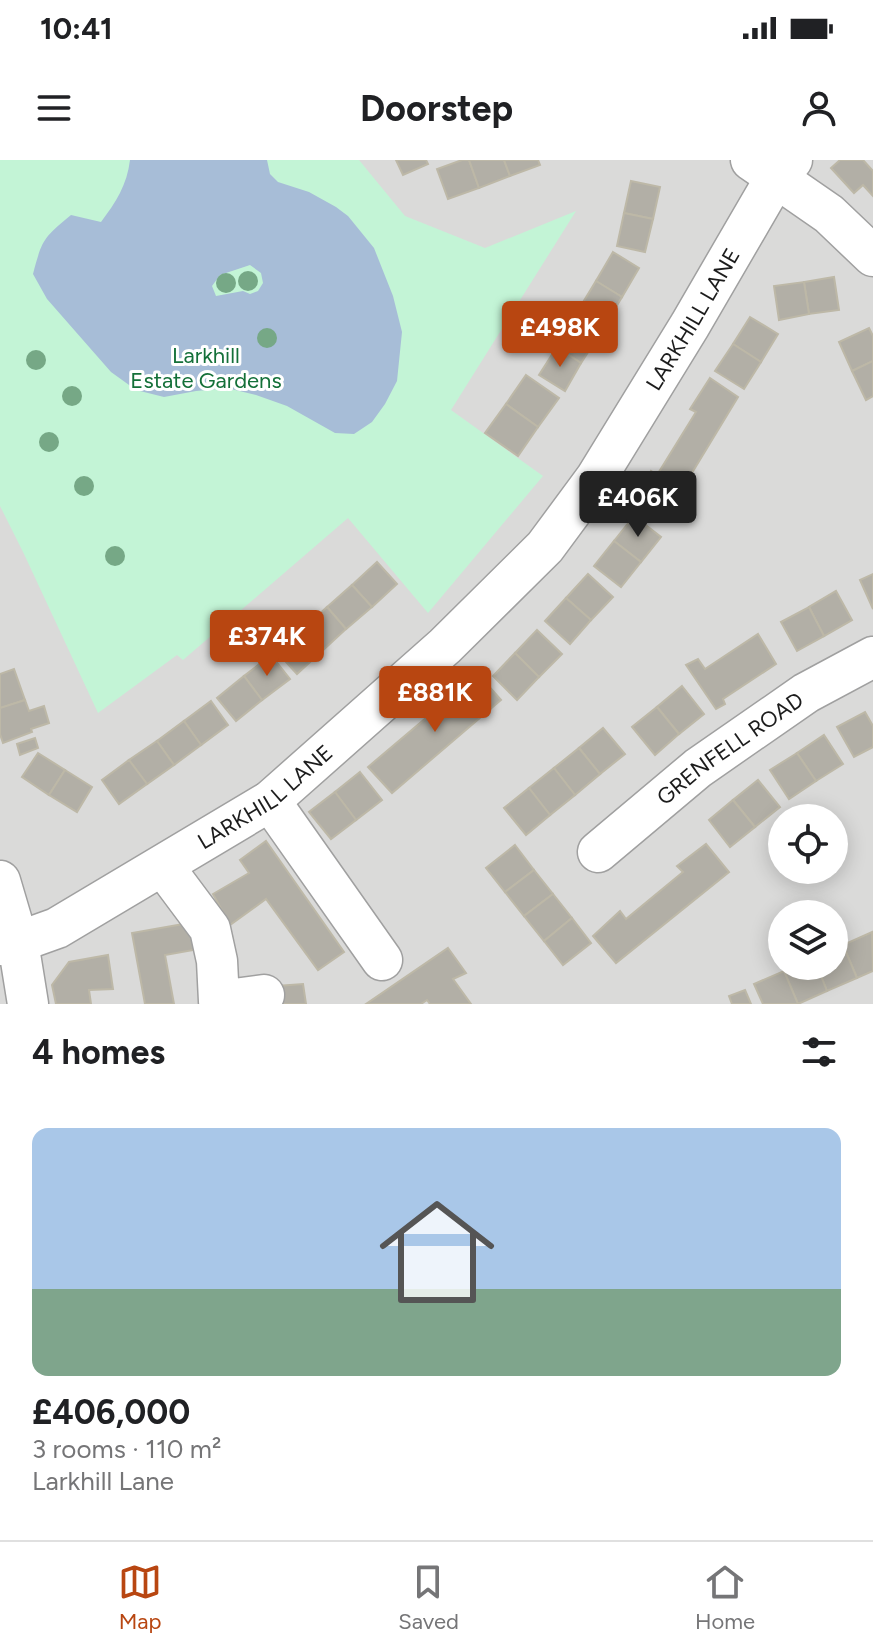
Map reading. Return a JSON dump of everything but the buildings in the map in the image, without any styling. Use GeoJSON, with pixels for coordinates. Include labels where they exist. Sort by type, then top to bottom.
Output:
{"type":"FeatureCollection","features":[{"type":"Feature","properties":{"kind":"street"},"geometry":{"type":"LineString","coordinates":[[773,166],[873,256]]}},
{"type":"Feature","properties":{"kind":"street","name":"LARKHILL LANE"},"geometry":{"type":"LineString","coordinates":[[9,944],[57,928],[270,801],[445,646],[545,547],[596,478],[690,325],[773,166]]}},
{"type":"Feature","properties":{"kind":"street","name":"GRENFELL ROAD"},"geometry":{"type":"LineString","coordinates":[[598,852],[698,768],[806,693],[873,657]]}},
{"type":"Feature","properties":{"kind":"street"},"geometry":{"type":"LineString","coordinates":[[270,801],[382,960]]}},
{"type":"Feature","properties":{"kind":"street"},"geometry":{"type":"LineString","coordinates":[[163,866],[210,929],[217,961],[212,1003],[264,995]]}},
{"type":"Feature","properties":{"kind":"street"},"geometry":{"type":"LineString","coordinates":[[0,881],[9,944],[28,1004]]}},
{"type":"Feature","properties":{"kind":"shaded area"},"geometry":{"type":"Polygon","coordinates":[[[0,160],[873,160],[873,1004],[0,1004],[0,160]]]}},
{"type":"Feature","properties":{"kind":"green space","name":"Larkhill Estate Gardens"},"geometry":{"type":"Polygon","coordinates":[[[0,160],[359,160],[405,216],[485,248],[576,211],[451,410],[543,476],[428,613],[348,518],[183,660],[177,655],[98,713],[0,506],[0,160]]]}},
{"type":"Feature","properties":{"kind":"water"},"geometry":{"type":"Polygon","coordinates":[[[130,160],[267,160],[270,174],[278,182],[309,192],[348,216],[374,248],[393,296],[402,332],[397,381],[372,422],[354,434],[335,433],[287,406],[256,395],[227,388],[164,397],[136,390],[111,372],[47,299],[33,274],[45,240],[71,215],[101,222],[120,193],[130,160]],[[250,265],[220,275],[212,286],[216,296],[243,291],[250,294],[258,291],[263,283],[261,273],[250,265]]]}}]}
